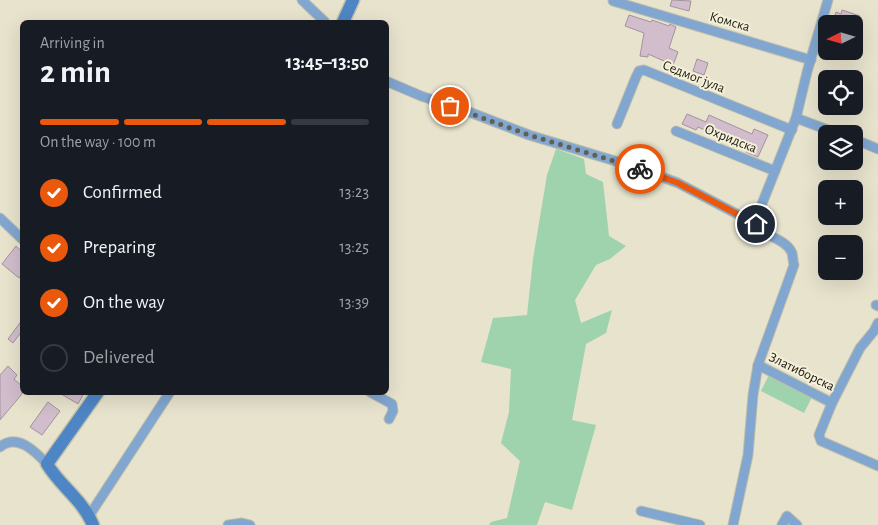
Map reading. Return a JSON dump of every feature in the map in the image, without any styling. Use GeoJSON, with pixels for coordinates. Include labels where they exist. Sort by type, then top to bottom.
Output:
{"type":"FeatureCollection","features":[{"type":"Feature","properties":{"kind":"street"},"geometry":{"type":"LineString","coordinates":[[302,0],[323,20]]}},
{"type":"Feature","properties":{"kind":"street"},"geometry":{"type":"LineString","coordinates":[[344,20],[353,0]]}},
{"type":"Feature","properties":{"kind":"street"},"geometry":{"type":"LineString","coordinates":[[756,224],[757,213],[796,118],[828,0]]}},
{"type":"Feature","properties":{"kind":"street","name":"Комска"},"geometry":{"type":"LineString","coordinates":[[613,1],[811,60]]}},
{"type":"Feature","properties":{"kind":"street","name":"Седмог јула"},"geometry":{"type":"LineString","coordinates":[[617,124],[636,76],[641,70],[792,130]]}},
{"type":"Feature","properties":{"kind":"street"},"geometry":{"type":"LineString","coordinates":[[389,82],[421,96],[529,135],[635,167],[678,183],[756,224],[787,246],[792,253],[794,265],[758,365],[753,395],[748,456],[733,525]]}},
{"type":"Feature","properties":{"kind":"street"},"geometry":{"type":"LineString","coordinates":[[796,118],[818,126]]}},
{"type":"Feature","properties":{"kind":"street","name":"Охридска"},"geometry":{"type":"LineString","coordinates":[[676,131],[775,171]]}},
{"type":"Feature","properties":{"kind":"street"},"geometry":{"type":"LineString","coordinates":[[863,143],[878,149]]}},
{"type":"Feature","properties":{"kind":"street"},"geometry":{"type":"LineString","coordinates":[[0,218],[20,237]]}},
{"type":"Feature","properties":{"kind":"street","name":"Златиборска"},"geometry":{"type":"LineString","coordinates":[[758,365],[832,403],[860,348],[878,323]]}},
{"type":"Feature","properties":{"kind":"street"},"geometry":{"type":"LineString","coordinates":[[46,464],[96,395]]}},
{"type":"Feature","properties":{"kind":"street"},"geometry":{"type":"LineString","coordinates":[[0,445],[8,441],[18,441],[37,454],[56,479],[83,506],[91,520],[168,395]]}},
{"type":"Feature","properties":{"kind":"street"},"geometry":{"type":"LineString","coordinates":[[376,395],[392,404],[393,411],[389,419]]}},
{"type":"Feature","properties":{"kind":"street"},"geometry":{"type":"LineString","coordinates":[[832,403],[819,435],[821,440],[878,466]]}},
{"type":"Feature","properties":{"kind":"street"},"geometry":{"type":"LineString","coordinates":[[641,511],[700,525]]}},
{"type":"Feature","properties":{"kind":"street"},"geometry":{"type":"LineString","coordinates":[[782,525],[787,516],[797,525]]}},
{"type":"Feature","properties":{"kind":"street"},"geometry":{"type":"LineString","coordinates":[[228,525],[242,523],[250,525]]}},
{"type":"Feature","properties":{"kind":"green space"},"geometry":{"type":"Polygon","coordinates":[[[556,149],[584,159],[586,174],[603,182],[609,236],[626,246],[610,259],[596,265],[575,300],[581,323],[612,310],[606,333],[586,344],[572,420],[596,425],[572,510],[545,502],[537,525],[489,525],[491,522],[507,518],[520,461],[501,443],[509,412],[511,369],[481,362],[493,318],[527,315],[533,259],[547,175],[556,149]]]}},
{"type":"Feature","properties":{"kind":"green space"},"geometry":{"type":"Polygon","coordinates":[[[769,375],[812,397],[804,413],[761,391],[769,375]]]}},
{"type":"Feature","properties":{"kind":"building"},"geometry":{"type":"Polygon","coordinates":[[[672,0],[691,1],[689,11],[670,6],[672,0]]]}},
{"type":"Feature","properties":{"kind":"building"},"geometry":{"type":"Polygon","coordinates":[[[842,10],[857,15],[835,15],[836,12],[841,14],[842,10]]]}},
{"type":"Feature","properties":{"kind":"building"},"geometry":{"type":"Polygon","coordinates":[[[629,15],[676,27],[669,48],[678,52],[673,65],[648,54],[648,57],[640,56],[644,33],[625,26],[629,15]]]}},
{"type":"Feature","properties":{"kind":"building"},"geometry":{"type":"Polygon","coordinates":[[[697,59],[708,63],[704,75],[693,71],[697,59]]]}},
{"type":"Feature","properties":{"kind":"building"},"geometry":{"type":"Polygon","coordinates":[[[687,114],[706,122],[709,115],[752,134],[754,129],[768,135],[758,157],[746,152],[748,148],[698,127],[696,130],[682,124],[687,114]]]}},
{"type":"Feature","properties":{"kind":"building"},"geometry":{"type":"Polygon","coordinates":[[[16,246],[20,250],[19,278],[2,264],[16,246]]]}},
{"type":"Feature","properties":{"kind":"building"},"geometry":{"type":"Polygon","coordinates":[[[20,323],[20,334],[13,343],[8,339],[20,323]]]}},
{"type":"Feature","properties":{"kind":"building"},"geometry":{"type":"Polygon","coordinates":[[[8,366],[17,375],[14,379],[20,384],[21,395],[0,420],[0,375],[8,366]]]}},
{"type":"Feature","properties":{"kind":"building"},"geometry":{"type":"Polygon","coordinates":[[[63,395],[83,395],[78,404],[63,395]]]}},
{"type":"Feature","properties":{"kind":"building"},"geometry":{"type":"Polygon","coordinates":[[[48,402],[60,411],[42,435],[30,427],[48,402]]]}},
{"type":"Feature","properties":{"kind":"way so far"},"geometry":{"type":"LineString","coordinates":[[450,106],[529,135],[640,169]]}},
{"type":"Feature","properties":{"kind":"route"},"geometry":{"type":"LineString","coordinates":[[640,169],[678,183],[756,224]]}}]}
